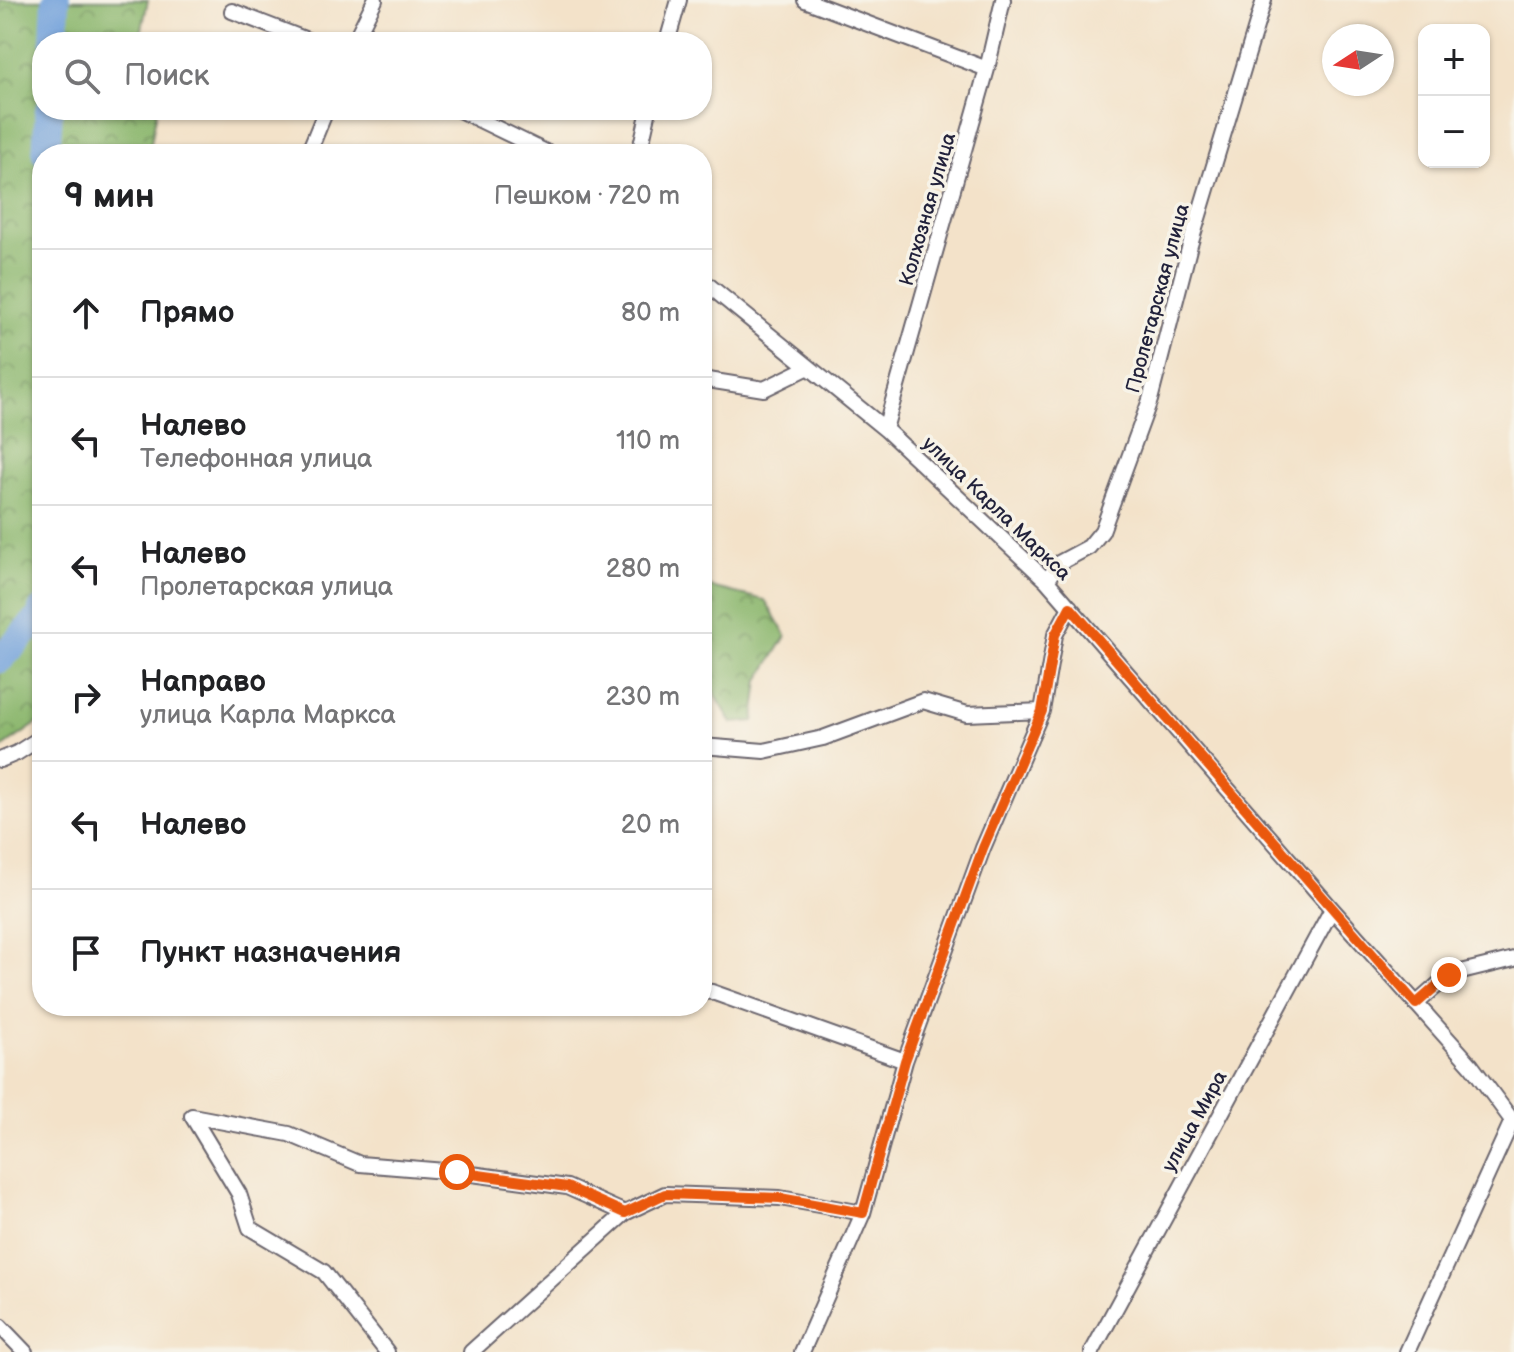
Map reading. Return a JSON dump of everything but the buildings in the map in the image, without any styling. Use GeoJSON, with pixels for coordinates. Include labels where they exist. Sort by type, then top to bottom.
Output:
{"type":"FeatureCollection","features":[{"type":"Feature","properties":{"kind":"street"},"geometry":{"type":"LineString","coordinates":[[359,32],[375,0]]}},
{"type":"Feature","properties":{"kind":"street"},"geometry":{"type":"LineString","coordinates":[[670,32],[679,0]]}},
{"type":"Feature","properties":{"kind":"street"},"geometry":{"type":"LineString","coordinates":[[805,0],[987,69]]}},
{"type":"Feature","properties":{"kind":"street","name":"Колхозная улица"},"geometry":{"type":"LineString","coordinates":[[885,429],[987,69],[1003,0]]}},
{"type":"Feature","properties":{"kind":"street","name":"Пролетарская улица"},"geometry":{"type":"LineString","coordinates":[[1047,581],[1059,563],[1089,547],[1102,531],[1150,400],[1190,245],[1264,0]]}},
{"type":"Feature","properties":{"kind":"street"},"geometry":{"type":"LineString","coordinates":[[232,11],[286,32]]}},
{"type":"Feature","properties":{"kind":"street"},"geometry":{"type":"LineString","coordinates":[[312,144],[322,120]]}},
{"type":"Feature","properties":{"kind":"street"},"geometry":{"type":"LineString","coordinates":[[480,120],[529,144]]}},
{"type":"Feature","properties":{"kind":"street"},"geometry":{"type":"LineString","coordinates":[[641,144],[647,120]]}},
{"type":"Feature","properties":{"kind":"street","name":"улица Карла Маркса"},"geometry":{"type":"LineString","coordinates":[[712,288],[885,429],[1047,581],[1471,1065],[1513,1122]]}},
{"type":"Feature","properties":{"kind":"street"},"geometry":{"type":"LineString","coordinates":[[712,381],[764,389],[809,367]]}},
{"type":"Feature","properties":{"kind":"street"},"geometry":{"type":"LineString","coordinates":[[802,1352],[863,1213],[905,1061],[983,848],[1042,711],[1055,635],[1070,607]]}},
{"type":"Feature","properties":{"kind":"street"},"geometry":{"type":"LineString","coordinates":[[712,747],[764,751],[823,738],[923,701],[967,714],[1042,711]]}},
{"type":"Feature","properties":{"kind":"street"},"geometry":{"type":"LineString","coordinates":[[0,760],[32,743]]}},
{"type":"Feature","properties":{"kind":"street","name":"улица Мира"},"geometry":{"type":"LineString","coordinates":[[1092,1352],[1332,909]]}},
{"type":"Feature","properties":{"kind":"street"},"geometry":{"type":"LineString","coordinates":[[1416,1004],[1449,975],[1514,959]]}},
{"type":"Feature","properties":{"kind":"street"},"geometry":{"type":"LineString","coordinates":[[712,992],[905,1061]]}},
{"type":"Feature","properties":{"kind":"street"},"geometry":{"type":"LineString","coordinates":[[387,1352],[324,1272],[250,1228],[239,1194],[192,1116],[289,1134],[360,1164],[457,1172],[567,1187],[625,1213]]}},
{"type":"Feature","properties":{"kind":"street"},"geometry":{"type":"LineString","coordinates":[[1407,1352],[1513,1122]]}},
{"type":"Feature","properties":{"kind":"street"},"geometry":{"type":"LineString","coordinates":[[471,1352],[625,1213],[665,1194],[780,1198],[863,1213]]}},
{"type":"Feature","properties":{"kind":"street"},"geometry":{"type":"LineString","coordinates":[[0,1326],[25,1352]]}},
{"type":"Feature","properties":{"kind":"green space"},"geometry":{"type":"Polygon","coordinates":[[[0,0],[148,0],[141,32],[32,32],[32,120],[155,120],[151,144],[32,144],[32,727],[0,749],[0,0]]]}},
{"type":"Feature","properties":{"kind":"green space"},"geometry":{"type":"Polygon","coordinates":[[[712,587],[765,600],[786,636],[759,680],[754,721],[732,723],[712,689],[712,587]]]}},
{"type":"Feature","properties":{"kind":"waterway"},"geometry":{"type":"LineString","coordinates":[[54,32],[56,0]]}},
{"type":"Feature","properties":{"kind":"waterway"},"geometry":{"type":"LineString","coordinates":[[47,144],[48,120]]}},
{"type":"Feature","properties":{"kind":"waterway"},"geometry":{"type":"LineString","coordinates":[[0,659],[32,625]]}},
{"type":"Feature","properties":{"kind":"route"},"geometry":{"type":"LineString","coordinates":[[457,1172],[567,1187],[625,1213],[665,1194],[780,1198],[863,1213],[905,1061],[983,848],[1042,711],[1055,635],[1070,607],[1416,1004],[1449,975]]}}]}
